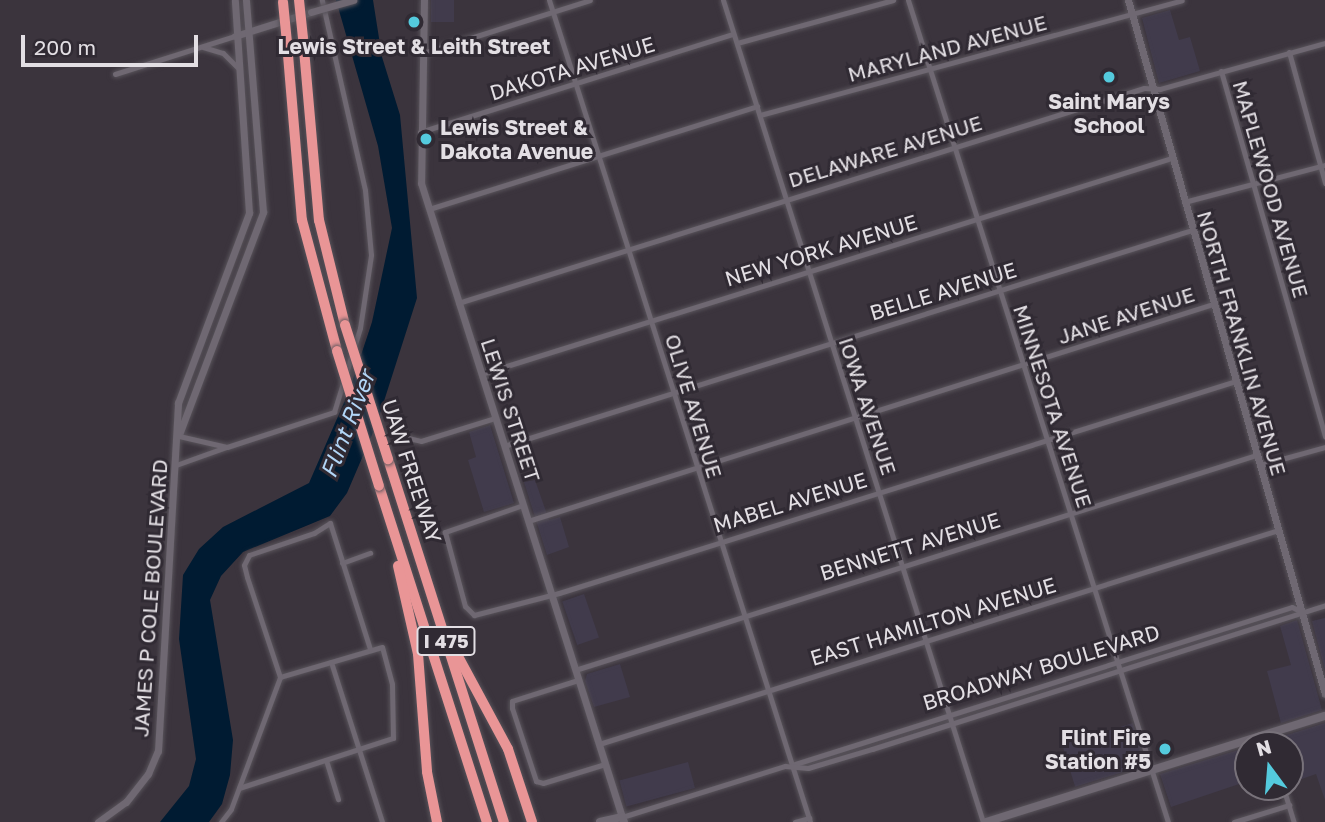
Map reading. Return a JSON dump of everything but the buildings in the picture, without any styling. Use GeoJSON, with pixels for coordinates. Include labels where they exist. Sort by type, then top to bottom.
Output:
{"type":"FeatureCollection","features":[{"type":"Feature","properties":{"kind":"highway","name":"UAW FREEWAY"},"geometry":{"type":"LineString","coordinates":[[299,0],[319,220],[345,325],[504,822]]}},
{"type":"Feature","properties":{"kind":"highway","name":"UAW FREEWAY"},"geometry":{"type":"LineString","coordinates":[[283,1],[302,220],[337,351],[487,822]]}},
{"type":"Feature","properties":{"kind":"highway"},"geometry":{"type":"LineString","coordinates":[[384,501],[418,654],[427,772],[437,822]]}},
{"type":"Feature","properties":{"kind":"highway"},"geometry":{"type":"LineString","coordinates":[[435,606],[508,749],[532,822]]}},
{"type":"Feature","properties":{"kind":"main road"},"geometry":{"type":"LineString","coordinates":[[1278,731],[1325,716]]}},
{"type":"Feature","properties":{"kind":"main road"},"geometry":{"type":"LineString","coordinates":[[985,822],[1234,745]]}},
{"type":"Feature","properties":{"kind":"main road","name":"BROADWAY BOULEVARD"},"geometry":{"type":"LineString","coordinates":[[600,822],[623,819]]}},
{"type":"Feature","properties":{"kind":"street","name":"JAMES P COLE BOULEVARD"},"geometry":{"type":"LineString","coordinates":[[98,822],[126,802],[148,774],[158,751],[179,436],[177,404],[249,213],[235,36],[235,0]]}},
{"type":"Feature","properties":{"kind":"street","name":"JAMES P COLE BOULEVARD"},"geometry":{"type":"LineString","coordinates":[[179,436],[263,212],[246,0]]}},
{"type":"Feature","properties":{"kind":"street"},"geometry":{"type":"LineString","coordinates":[[176,465],[325,418],[334,412],[360,328],[371,256],[365,190],[322,0]]}},
{"type":"Feature","properties":{"kind":"street"},"geometry":{"type":"LineString","coordinates":[[115,74],[249,30],[353,0]]}},
{"type":"Feature","properties":{"kind":"street","name":"LEWIS STREET"},"geometry":{"type":"LineString","coordinates":[[424,0],[419,170],[458,303],[623,819]]}},
{"type":"Feature","properties":{"kind":"street","name":"OLIVE AVENUE"},"geometry":{"type":"LineString","coordinates":[[550,0],[809,820]]}},
{"type":"Feature","properties":{"kind":"street"},"geometry":{"type":"LineString","coordinates":[[423,52],[590,0]]}},
{"type":"Feature","properties":{"kind":"street","name":"IOWA AVENUE"},"geometry":{"type":"LineString","coordinates":[[723,0],[985,822]]}},
{"type":"Feature","properties":{"kind":"street"},"geometry":{"type":"LineString","coordinates":[[737,43],[893,0]]}},
{"type":"Feature","properties":{"kind":"street","name":"MINNESOTA AVENUE"},"geometry":{"type":"LineString","coordinates":[[908,0],[1168,822]]}},
{"type":"Feature","properties":{"kind":"street","name":"NORTH FRANKLIN AVENUE"},"geometry":{"type":"LineString","coordinates":[[1128,0],[1325,694]]}},
{"type":"Feature","properties":{"kind":"street","name":"MARYLAND AVENUE"},"geometry":{"type":"LineString","coordinates":[[760,115],[1182,0]]}},
{"type":"Feature","properties":{"kind":"street","name":"DAKOTA AVENUE"},"geometry":{"type":"LineString","coordinates":[[420,132],[733,34]]}},
{"type":"Feature","properties":{"kind":"street","name":"DELAWARE AVENUE"},"geometry":{"type":"LineString","coordinates":[[458,303],[955,146],[1153,88],[1325,43]]}},
{"type":"Feature","properties":{"kind":"street"},"geometry":{"type":"LineString","coordinates":[[203,47],[223,53],[238,68]]}},
{"type":"Feature","properties":{"kind":"street"},"geometry":{"type":"LineString","coordinates":[[1289,52],[1323,166],[1325,183]]}},
{"type":"Feature","properties":{"kind":"street","name":"MAPLEWOOD AVENUE"},"geometry":{"type":"LineString","coordinates":[[1221,71],[1325,436]]}},
{"type":"Feature","properties":{"kind":"street"},"geometry":{"type":"LineString","coordinates":[[429,209],[757,106]]}},
{"type":"Feature","properties":{"kind":"street","name":"NEW YORK AVENUE"},"geometry":{"type":"LineString","coordinates":[[481,374],[1172,158]]}},
{"type":"Feature","properties":{"kind":"street"},"geometry":{"type":"LineString","coordinates":[[1184,202],[1323,166]]}},
{"type":"Feature","properties":{"kind":"street","name":"BELLE AVENUE"},"geometry":{"type":"LineString","coordinates":[[504,446],[1192,230]]}},
{"type":"Feature","properties":{"kind":"street","name":"JANE AVENUE"},"geometry":{"type":"LineString","coordinates":[[528,521],[1213,304]]}},
{"type":"Feature","properties":{"kind":"street","name":"MABEL AVENUE"},"geometry":{"type":"LineString","coordinates":[[523,505],[445,532],[465,606],[474,615],[551,594],[878,490],[1236,381]]}},
{"type":"Feature","properties":{"kind":"street"},"geometry":{"type":"LineString","coordinates":[[394,424],[408,438],[421,441],[495,418]]}},
{"type":"Feature","properties":{"kind":"street"},"geometry":{"type":"LineString","coordinates":[[179,436],[227,447]]}},
{"type":"Feature","properties":{"kind":"street"},"geometry":{"type":"LineString","coordinates":[[1259,465],[1325,447]]}},
{"type":"Feature","properties":{"kind":"street","name":"BENNETT AVENUE"},"geometry":{"type":"LineString","coordinates":[[575,670],[1256,455]]}},
{"type":"Feature","properties":{"kind":"street"},"geometry":{"type":"LineString","coordinates":[[221,822],[239,788],[280,677],[247,577],[246,559],[255,551],[314,533],[330,523],[370,649]]}},
{"type":"Feature","properties":{"kind":"street","name":"EAST HAMILTON AVENUE"},"geometry":{"type":"LineString","coordinates":[[599,744],[766,689],[1278,530]]}},
{"type":"Feature","properties":{"kind":"street"},"geometry":{"type":"LineString","coordinates":[[342,563],[370,553]]}},
{"type":"Feature","properties":{"kind":"street","name":"BROADWAY BOULEVARD"},"geometry":{"type":"LineString","coordinates":[[792,766],[808,768],[872,749],[1325,606]]}},
{"type":"Feature","properties":{"kind":"street","name":"BROADWAY BOULEVARD"},"geometry":{"type":"LineString","coordinates":[[623,819],[1292,607],[1302,612]]}},
{"type":"Feature","properties":{"kind":"street"},"geometry":{"type":"LineString","coordinates":[[239,788],[393,738],[387,659],[382,648],[370,649],[280,677]]}},
{"type":"Feature","properties":{"kind":"street"},"geometry":{"type":"LineString","coordinates":[[331,662],[382,822]]}},
{"type":"Feature","properties":{"kind":"street"},"geometry":{"type":"LineString","coordinates":[[578,680],[512,701],[536,781],[543,783],[605,764]]}},
{"type":"Feature","properties":{"kind":"street"},"geometry":{"type":"LineString","coordinates":[[869,739],[872,749]]}},
{"type":"Feature","properties":{"kind":"street"},"geometry":{"type":"LineString","coordinates":[[326,760],[338,799]]}},
{"type":"Feature","properties":{"kind":"street"},"geometry":{"type":"LineString","coordinates":[[1288,801],[1294,822]]}},
{"type":"Feature","properties":{"kind":"street"},"geometry":{"type":"LineString","coordinates":[[1234,822],[1289,805]]}},
{"type":"Feature","properties":{"kind":"street"},"geometry":{"type":"LineString","coordinates":[[795,822],[809,820]]}},
{"type":"Feature","properties":{"kind":"shaded area"},"geometry":{"type":"Polygon","coordinates":[[[431,0],[454,0],[454,22],[431,22],[431,0]]]}},
{"type":"Feature","properties":{"kind":"shaded area"},"geometry":{"type":"Polygon","coordinates":[[[1170,10],[1179,40],[1190,37],[1200,71],[1159,83],[1142,18],[1170,10]]]}},
{"type":"Feature","properties":{"kind":"shaded area"},"geometry":{"type":"Polygon","coordinates":[[[490,425],[514,503],[484,512],[468,460],[476,457],[469,432],[490,425]]]}},
{"type":"Feature","properties":{"kind":"shaded area"},"geometry":{"type":"Polygon","coordinates":[[[535,480],[549,520],[560,517],[569,547],[547,555],[524,482],[535,480]]]}},
{"type":"Feature","properties":{"kind":"shaded area"},"geometry":{"type":"Polygon","coordinates":[[[584,594],[599,637],[577,645],[562,601],[584,594]]]}},
{"type":"Feature","properties":{"kind":"shaded area"},"geometry":{"type":"Polygon","coordinates":[[[1325,618],[1325,670],[1312,621],[1325,618]]]}},
{"type":"Feature","properties":{"kind":"shaded area"},"geometry":{"type":"Polygon","coordinates":[[[1297,620],[1322,710],[1281,723],[1267,671],[1291,665],[1280,626],[1297,620]]]}},
{"type":"Feature","properties":{"kind":"shaded area"},"geometry":{"type":"Polygon","coordinates":[[[620,664],[630,697],[594,707],[585,681],[587,674],[620,664]]]}},
{"type":"Feature","properties":{"kind":"shaded area"},"geometry":{"type":"Polygon","coordinates":[[[1133,723],[1146,765],[1075,787],[1062,745],[1133,723]]]}},
{"type":"Feature","properties":{"kind":"shaded area"},"geometry":{"type":"Polygon","coordinates":[[[1325,723],[1325,800],[1316,774],[1304,778],[1304,731],[1300,731],[1325,723]]]}},
{"type":"Feature","properties":{"kind":"shaded area"},"geometry":{"type":"Polygon","coordinates":[[[1234,751],[1234,786],[1171,807],[1160,774],[1234,751]]]}},
{"type":"Feature","properties":{"kind":"shaded area"},"geometry":{"type":"Polygon","coordinates":[[[688,762],[695,788],[626,806],[619,780],[688,762]]]}},
{"type":"Feature","properties":{"kind":"water","name":"Flint River"},"geometry":{"type":"Polygon","coordinates":[[[336,0],[373,0],[382,57],[400,115],[417,298],[377,423],[347,493],[330,516],[243,552],[221,576],[210,600],[233,740],[230,775],[222,804],[209,822],[160,822],[189,786],[196,759],[179,639],[183,575],[199,549],[223,527],[309,483],[349,391],[372,322],[392,228],[378,146],[336,0]]]}},
{"type":"Feature","properties":{"kind":"place","name":"Lewis Street & Leith Street"},"geometry":{"type":"Point","coordinates":[414,22]}},
{"type":"Feature","properties":{"kind":"place","name":"Saint Marys School"},"geometry":{"type":"Point","coordinates":[1109,77]}},
{"type":"Feature","properties":{"kind":"place","name":"Lewis Street & Dakota Avenue"},"geometry":{"type":"Point","coordinates":[426,139]}},
{"type":"Feature","properties":{"kind":"place","name":"Flint Fire Station #5"},"geometry":{"type":"Point","coordinates":[1165,749]}}]}
